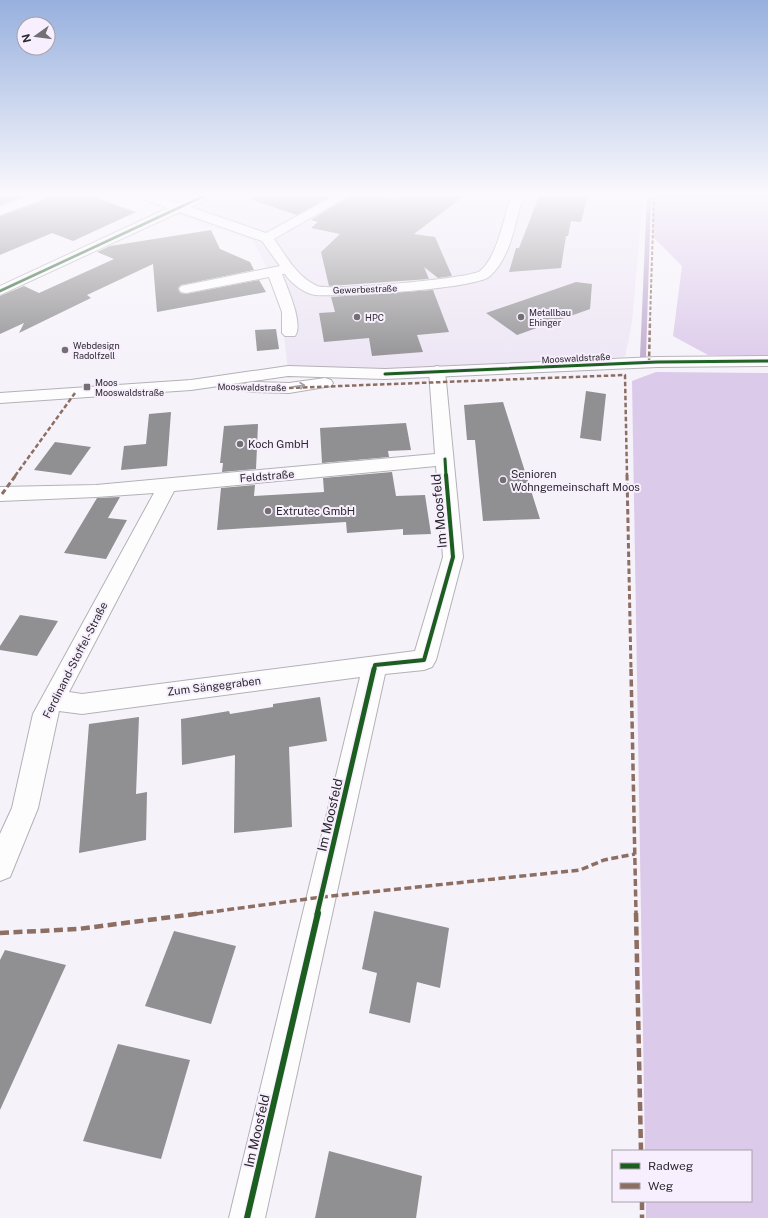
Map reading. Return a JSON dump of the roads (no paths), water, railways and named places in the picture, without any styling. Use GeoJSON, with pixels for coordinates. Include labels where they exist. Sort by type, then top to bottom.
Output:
{"type":"FeatureCollection","features":[{"type":"Feature","properties":{"kind":"street"},"geometry":{"type":"LineString","coordinates":[[0,291],[82,253]]}},
{"type":"Feature","properties":{"kind":"street","name":"Gewerbestraße"},"geometry":{"type":"LineString","coordinates":[[273,253],[281,271],[289,312],[290,333]]}},
{"type":"Feature","properties":{"kind":"street","name":"Gewerbestraße"},"geometry":{"type":"LineString","coordinates":[[281,271],[316,291],[393,288],[457,282],[484,275],[497,260],[499,253]]}},
{"type":"Feature","properties":{"kind":"street"},"geometry":{"type":"LineString","coordinates":[[186,289],[281,271]]}},
{"type":"Feature","properties":{"kind":"street","name":"Mooswaldstraße"},"geometry":{"type":"LineString","coordinates":[[0,398],[191,385],[289,388],[384,374],[653,363],[768,361]]}},
{"type":"Feature","properties":{"kind":"street"},"geometry":{"type":"LineString","coordinates":[[437,372],[445,459]]}},
{"type":"Feature","properties":{"kind":"street","name":"Feldstraße"},"geometry":{"type":"LineString","coordinates":[[0,494],[168,485],[445,459]]}},
{"type":"Feature","properties":{"kind":"street","name":"Im Moosfeld"},"geometry":{"type":"LineString","coordinates":[[247,1218],[375,665],[424,660],[453,557],[445,459]]}},
{"type":"Feature","properties":{"kind":"street","name":"Ferdinand-Stoffel-Straße"},"geometry":{"type":"LineString","coordinates":[[0,867],[26,808],[45,714],[168,485]]}},
{"type":"Feature","properties":{"kind":"street","name":"Zum Sängegraben"},"geometry":{"type":"LineString","coordinates":[[53,700],[82,704],[375,665]]}},
{"type":"Feature","properties":{"kind":"waterway"},"geometry":{"type":"LineString","coordinates":[[643,357],[647,253]]}},
{"type":"Feature","properties":{"kind":"place","name":"HPC"},"geometry":{"type":"Point","coordinates":[357,317]}},
{"type":"Feature","properties":{"kind":"place","name":"Metallbau Ehinger"},"geometry":{"type":"Point","coordinates":[521,317]}},
{"type":"Feature","properties":{"kind":"place","name":"Webdesign Radolfzell"},"geometry":{"type":"Point","coordinates":[65,350]}},
{"type":"Feature","properties":{"kind":"place","name":"Moos Mooswaldstraße"},"geometry":{"type":"Point","coordinates":[87,387]}},
{"type":"Feature","properties":{"kind":"place","name":"Koch GmbH"},"geometry":{"type":"Point","coordinates":[240,444]}},
{"type":"Feature","properties":{"kind":"place","name":"Senioren Wohngemeinschaft Moos"},"geometry":{"type":"Point","coordinates":[503,480]}},
{"type":"Feature","properties":{"kind":"place","name":"Extrutec GmbH"},"geometry":{"type":"Point","coordinates":[268,511]}}]}
